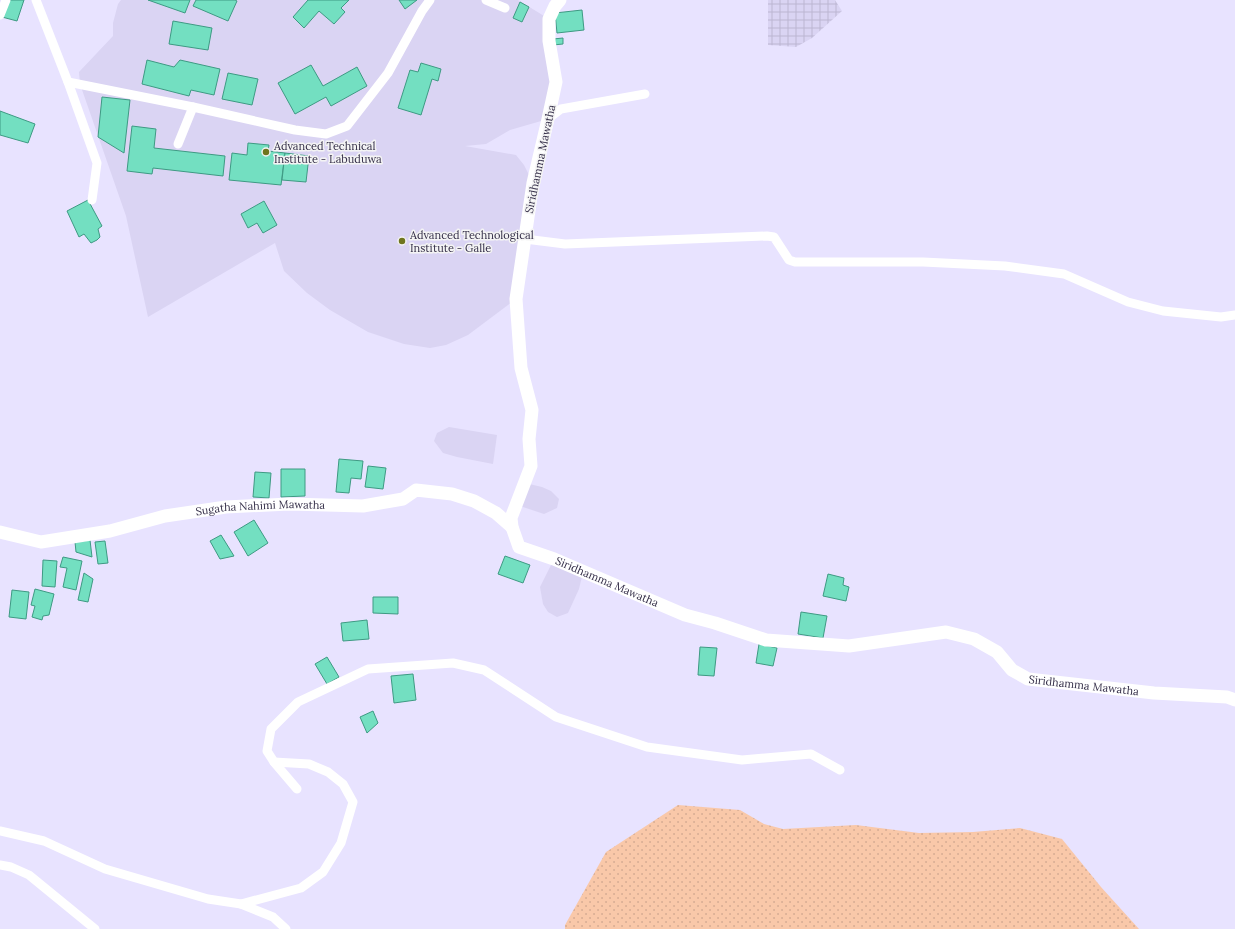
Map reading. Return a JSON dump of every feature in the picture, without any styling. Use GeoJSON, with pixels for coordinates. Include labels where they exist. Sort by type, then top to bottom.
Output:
{"type":"FeatureCollection","features":[{"type":"Feature","properties":{"kind":"street"},"geometry":{"type":"LineString","coordinates":[[0,15],[6,0]]}},
{"type":"Feature","properties":{"kind":"street"},"geometry":{"type":"LineString","coordinates":[[36,0],[68,82],[97,163],[92,200]]}},
{"type":"Feature","properties":{"kind":"street"},"geometry":{"type":"LineString","coordinates":[[68,82],[193,107],[295,130],[326,134],[347,126],[388,73],[422,11],[430,0]]}},
{"type":"Feature","properties":{"kind":"street"},"geometry":{"type":"LineString","coordinates":[[486,0],[505,8]]}},
{"type":"Feature","properties":{"kind":"street","name":"Siridhamma Mawatha"},"geometry":{"type":"LineString","coordinates":[[560,0],[555,6],[549,19],[549,41],[556,82],[533,183],[516,299],[521,368],[532,410],[529,439],[531,466],[511,518],[512,527],[519,547],[554,559],[685,615],[715,623],[766,640],[849,646],[946,632],[974,639],[997,652],[1012,670],[1028,679],[1154,693],[1227,697],[1235,700]]}},
{"type":"Feature","properties":{"kind":"street"},"geometry":{"type":"LineString","coordinates":[[548,119],[561,109],[645,94]]}},
{"type":"Feature","properties":{"kind":"street"},"geometry":{"type":"LineString","coordinates":[[178,144],[193,107]]}},
{"type":"Feature","properties":{"kind":"street"},"geometry":{"type":"LineString","coordinates":[[525,239],[565,244],[768,236],[774,238],[789,260],[795,262],[923,262],[1005,266],[1064,274],[1128,302],[1163,311],[1221,317],[1235,314]]}},
{"type":"Feature","properties":{"kind":"street","name":"Sugatha Nahimi Mawatha"},"geometry":{"type":"LineString","coordinates":[[0,532],[41,542],[110,531],[165,516],[226,507],[289,504],[364,506],[403,499],[416,490],[452,494],[474,501],[496,513],[512,527]]}},
{"type":"Feature","properties":{"kind":"street"},"geometry":{"type":"LineString","coordinates":[[297,789],[274,762],[267,751],[271,729],[298,702],[368,669],[453,664],[484,670],[556,717],[647,747],[742,760],[811,754],[840,770]]}},
{"type":"Feature","properties":{"kind":"street"},"geometry":{"type":"LineString","coordinates":[[241,904],[301,888],[323,872],[341,843],[353,802],[343,784],[328,772],[309,764],[274,762]]}},
{"type":"Feature","properties":{"kind":"street"},"geometry":{"type":"LineString","coordinates":[[0,831],[44,841],[105,869],[208,899],[241,904],[273,917],[286,929]]}},
{"type":"Feature","properties":{"kind":"street"},"geometry":{"type":"LineString","coordinates":[[0,865],[11,867],[29,875],[95,929]]}},
{"type":"Feature","properties":{"kind":"shaded area","name":"Advanced Technical Institute - Labuduwa"},"geometry":{"type":"Polygon","coordinates":[[[121,0],[518,0],[549,19],[556,82],[548,119],[510,130],[486,144],[465,146],[516,155],[524,165],[533,183],[516,299],[468,335],[446,345],[430,348],[404,344],[368,332],[330,310],[307,293],[284,271],[275,243],[148,317],[126,216],[80,84],[79,72],[113,36],[113,23],[118,4],[121,0]]]}},
{"type":"Feature","properties":{"kind":"shaded area"},"geometry":{"type":"Polygon","coordinates":[[[768,0],[835,0],[842,11],[812,38],[796,47],[768,45],[768,0]]]}},
{"type":"Feature","properties":{"kind":"shaded area"},"geometry":{"type":"Polygon","coordinates":[[[449,427],[497,435],[493,464],[443,453],[434,441],[437,433],[449,427]]]}},
{"type":"Feature","properties":{"kind":"shaded area"},"geometry":{"type":"Polygon","coordinates":[[[525,483],[551,491],[559,499],[557,508],[544,514],[517,505],[525,483]]]}},
{"type":"Feature","properties":{"kind":"shaded area"},"geometry":{"type":"Polygon","coordinates":[[[554,559],[583,572],[579,589],[568,613],[557,617],[548,612],[543,604],[540,587],[554,559]]]}},
{"type":"Feature","properties":{"kind":"shaded area"},"geometry":{"type":"Polygon","coordinates":[[[678,805],[740,810],[764,824],[783,829],[856,825],[919,833],[973,832],[1020,828],[1062,839],[1101,887],[1139,929],[565,929],[565,925],[606,852],[678,805]]]}},
{"type":"Feature","properties":{"kind":"building"},"geometry":{"type":"Polygon","coordinates":[[[8,0],[24,0],[17,21],[2,17],[8,0]]]}},
{"type":"Feature","properties":{"kind":"building"},"geometry":{"type":"Polygon","coordinates":[[[148,0],[190,0],[185,13],[148,0]]]}},
{"type":"Feature","properties":{"kind":"building"},"geometry":{"type":"Polygon","coordinates":[[[196,0],[237,1],[228,21],[193,6],[196,0]]]}},
{"type":"Feature","properties":{"kind":"building"},"geometry":{"type":"Polygon","coordinates":[[[308,0],[349,0],[341,8],[345,12],[334,24],[319,11],[304,28],[293,17],[308,0]]]}},
{"type":"Feature","properties":{"kind":"building"},"geometry":{"type":"Polygon","coordinates":[[[399,0],[417,0],[405,9],[399,0]]]}},
{"type":"Feature","properties":{"kind":"building"},"geometry":{"type":"Polygon","coordinates":[[[520,2],[529,7],[522,22],[513,18],[520,2]]]}},
{"type":"Feature","properties":{"kind":"building"},"geometry":{"type":"Polygon","coordinates":[[[582,10],[584,30],[557,33],[555,13],[582,10]]]}},
{"type":"Feature","properties":{"kind":"building"},"geometry":{"type":"Polygon","coordinates":[[[173,21],[212,28],[208,50],[169,44],[173,21]]]}},
{"type":"Feature","properties":{"kind":"building"},"geometry":{"type":"Polygon","coordinates":[[[563,38],[563,44],[553,45],[553,39],[563,38]]]}},
{"type":"Feature","properties":{"kind":"building"},"geometry":{"type":"Polygon","coordinates":[[[147,60],[174,67],[180,60],[220,69],[214,95],[191,90],[189,96],[142,84],[147,60]]]}},
{"type":"Feature","properties":{"kind":"building"},"geometry":{"type":"Polygon","coordinates":[[[421,63],[441,69],[438,81],[432,79],[421,115],[398,108],[410,70],[418,72],[421,63]]]}},
{"type":"Feature","properties":{"kind":"building"},"geometry":{"type":"Polygon","coordinates":[[[311,65],[323,86],[357,67],[367,86],[331,106],[326,97],[295,114],[278,83],[311,65]]]}},
{"type":"Feature","properties":{"kind":"building"},"geometry":{"type":"Polygon","coordinates":[[[228,73],[258,79],[252,105],[222,99],[228,73]]]}},
{"type":"Feature","properties":{"kind":"building"},"geometry":{"type":"Polygon","coordinates":[[[102,97],[130,100],[124,153],[98,137],[102,97]]]}},
{"type":"Feature","properties":{"kind":"building"},"geometry":{"type":"Polygon","coordinates":[[[0,111],[35,124],[28,143],[0,135],[0,111]]]}},
{"type":"Feature","properties":{"kind":"building"},"geometry":{"type":"Polygon","coordinates":[[[132,126],[156,129],[154,148],[225,156],[223,176],[153,168],[152,174],[127,171],[132,126]]]}},
{"type":"Feature","properties":{"kind":"building"},"geometry":{"type":"Polygon","coordinates":[[[248,143],[269,145],[268,151],[285,153],[281,185],[229,180],[232,153],[247,155],[248,143]]]}},
{"type":"Feature","properties":{"kind":"building"},"geometry":{"type":"Polygon","coordinates":[[[285,153],[309,156],[306,182],[282,180],[285,153]]]}},
{"type":"Feature","properties":{"kind":"building"},"geometry":{"type":"Polygon","coordinates":[[[88,200],[102,226],[98,229],[100,237],[91,243],[84,234],[79,237],[67,211],[88,200]]]}},
{"type":"Feature","properties":{"kind":"building"},"geometry":{"type":"Polygon","coordinates":[[[264,201],[277,225],[263,233],[257,223],[248,228],[241,214],[264,201]]]}},
{"type":"Feature","properties":{"kind":"building"},"geometry":{"type":"Polygon","coordinates":[[[339,459],[363,461],[361,479],[351,478],[349,493],[336,492],[339,459]]]}},
{"type":"Feature","properties":{"kind":"building"},"geometry":{"type":"Polygon","coordinates":[[[368,466],[386,468],[383,489],[365,487],[368,466]]]}},
{"type":"Feature","properties":{"kind":"building"},"geometry":{"type":"Polygon","coordinates":[[[281,469],[305,469],[305,496],[281,497],[281,469]]]}},
{"type":"Feature","properties":{"kind":"building"},"geometry":{"type":"Polygon","coordinates":[[[255,472],[271,473],[269,498],[253,497],[255,472]]]}},
{"type":"Feature","properties":{"kind":"building"},"geometry":{"type":"Polygon","coordinates":[[[254,520],[268,543],[248,556],[234,532],[254,520]]]}},
{"type":"Feature","properties":{"kind":"building"},"geometry":{"type":"Polygon","coordinates":[[[221,535],[234,556],[220,559],[210,541],[221,535]]]}},
{"type":"Feature","properties":{"kind":"building"},"geometry":{"type":"Polygon","coordinates":[[[90,540],[92,557],[76,552],[75,542],[90,540]]]}},
{"type":"Feature","properties":{"kind":"building"},"geometry":{"type":"Polygon","coordinates":[[[105,541],[108,563],[98,564],[95,542],[105,541]]]}},
{"type":"Feature","properties":{"kind":"building"},"geometry":{"type":"Polygon","coordinates":[[[505,556],[530,565],[523,583],[498,574],[505,556]]]}},
{"type":"Feature","properties":{"kind":"building"},"geometry":{"type":"Polygon","coordinates":[[[63,557],[82,561],[76,590],[63,587],[67,568],[60,567],[63,557]]]}},
{"type":"Feature","properties":{"kind":"building"},"geometry":{"type":"Polygon","coordinates":[[[43,560],[57,561],[55,587],[42,586],[43,560]]]}},
{"type":"Feature","properties":{"kind":"building"},"geometry":{"type":"Polygon","coordinates":[[[84,573],[93,579],[88,602],[78,600],[84,573]]]}},
{"type":"Feature","properties":{"kind":"building"},"geometry":{"type":"Polygon","coordinates":[[[828,574],[844,578],[843,585],[849,587],[846,601],[823,596],[828,574]]]}},
{"type":"Feature","properties":{"kind":"building"},"geometry":{"type":"Polygon","coordinates":[[[35,589],[54,594],[49,615],[43,616],[42,620],[32,617],[35,606],[31,605],[35,589]]]}},
{"type":"Feature","properties":{"kind":"building"},"geometry":{"type":"Polygon","coordinates":[[[12,590],[29,592],[26,619],[9,617],[12,590]]]}},
{"type":"Feature","properties":{"kind":"building"},"geometry":{"type":"Polygon","coordinates":[[[373,597],[398,597],[398,614],[373,613],[373,597]]]}},
{"type":"Feature","properties":{"kind":"building"},"geometry":{"type":"Polygon","coordinates":[[[801,612],[827,616],[823,638],[798,634],[801,612]]]}},
{"type":"Feature","properties":{"kind":"building"},"geometry":{"type":"Polygon","coordinates":[[[367,620],[369,639],[343,641],[341,623],[367,620]]]}},
{"type":"Feature","properties":{"kind":"building"},"geometry":{"type":"Polygon","coordinates":[[[759,644],[777,648],[773,666],[756,663],[759,644]]]}},
{"type":"Feature","properties":{"kind":"building"},"geometry":{"type":"Polygon","coordinates":[[[700,647],[717,648],[714,676],[698,675],[700,647]]]}},
{"type":"Feature","properties":{"kind":"building"},"geometry":{"type":"Polygon","coordinates":[[[327,657],[339,677],[327,684],[315,664],[327,657]]]}},
{"type":"Feature","properties":{"kind":"building"},"geometry":{"type":"Polygon","coordinates":[[[413,674],[416,700],[394,703],[391,676],[413,674]]]}},
{"type":"Feature","properties":{"kind":"building"},"geometry":{"type":"Polygon","coordinates":[[[373,711],[378,723],[367,733],[360,717],[373,711]]]}},
{"type":"Feature","properties":{"kind":"place","name":"Advanced Technical Institute - Labuduwa"},"geometry":{"type":"Point","coordinates":[266,152]}},
{"type":"Feature","properties":{"kind":"place","name":"Advanced Technological Institute - Galle"},"geometry":{"type":"Point","coordinates":[402,241]}}]}
